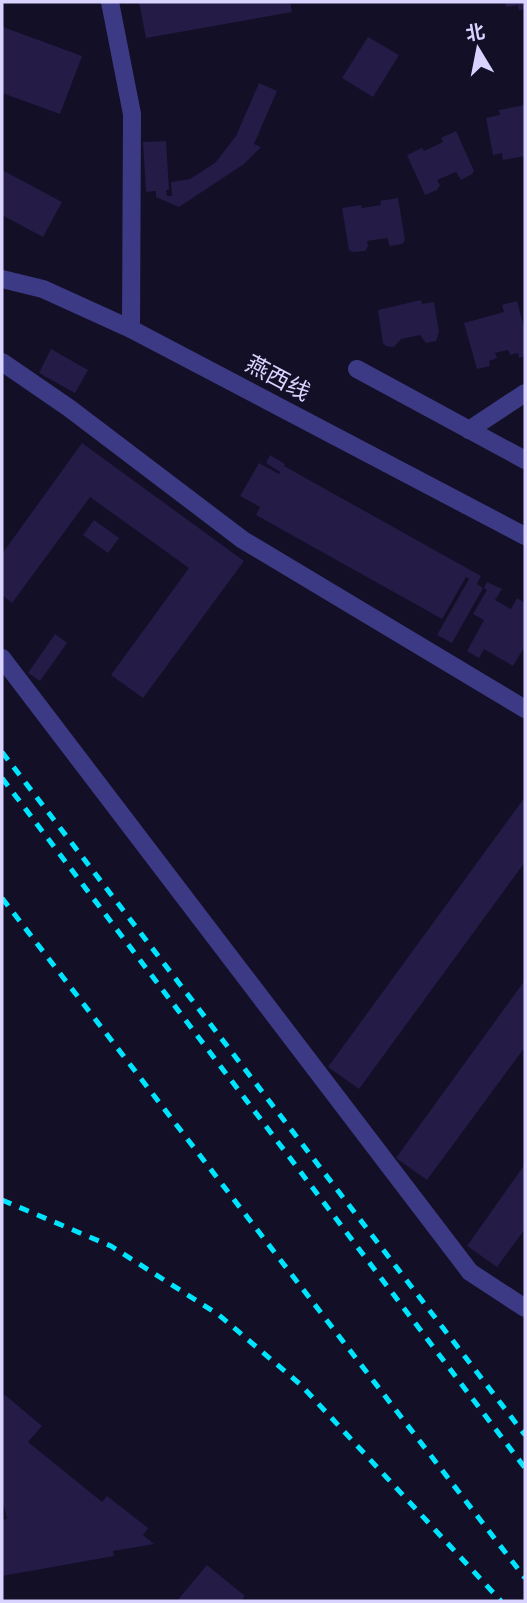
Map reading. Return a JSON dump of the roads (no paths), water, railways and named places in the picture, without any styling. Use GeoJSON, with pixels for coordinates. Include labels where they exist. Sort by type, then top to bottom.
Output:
{"type":"FeatureCollection","features":[{"type":"Feature","properties":{"kind":"street"},"geometry":{"type":"LineString","coordinates":[[110,2],[132,114],[131,329]]}},
{"type":"Feature","properties":{"kind":"street","name":"燕西线"},"geometry":{"type":"LineString","coordinates":[[2,279],[43,289],[131,329],[525,536]]}},
{"type":"Feature","properties":{"kind":"street"},"geometry":{"type":"LineString","coordinates":[[2,362],[69,408],[243,540],[525,709]]}},
{"type":"Feature","properties":{"kind":"street"},"geometry":{"type":"LineString","coordinates":[[357,369],[525,460]]}},
{"type":"Feature","properties":{"kind":"street"},"geometry":{"type":"LineString","coordinates":[[469,430],[525,393]]}},
{"type":"Feature","properties":{"kind":"street"},"geometry":{"type":"LineString","coordinates":[[2,658],[470,1272],[525,1308]]}},
{"type":"Feature","properties":{"kind":"railway"},"geometry":{"type":"LineString","coordinates":[[2,752],[525,1435]]}},
{"type":"Feature","properties":{"kind":"railway"},"geometry":{"type":"LineString","coordinates":[[2,778],[525,1468]]}},
{"type":"Feature","properties":{"kind":"railway"},"geometry":{"type":"LineString","coordinates":[[2,898],[525,1578]]}},
{"type":"Feature","properties":{"kind":"railway"},"geometry":{"type":"LineString","coordinates":[[2,1200],[111,1246],[219,1315],[301,1385],[501,1601]]}}]}
